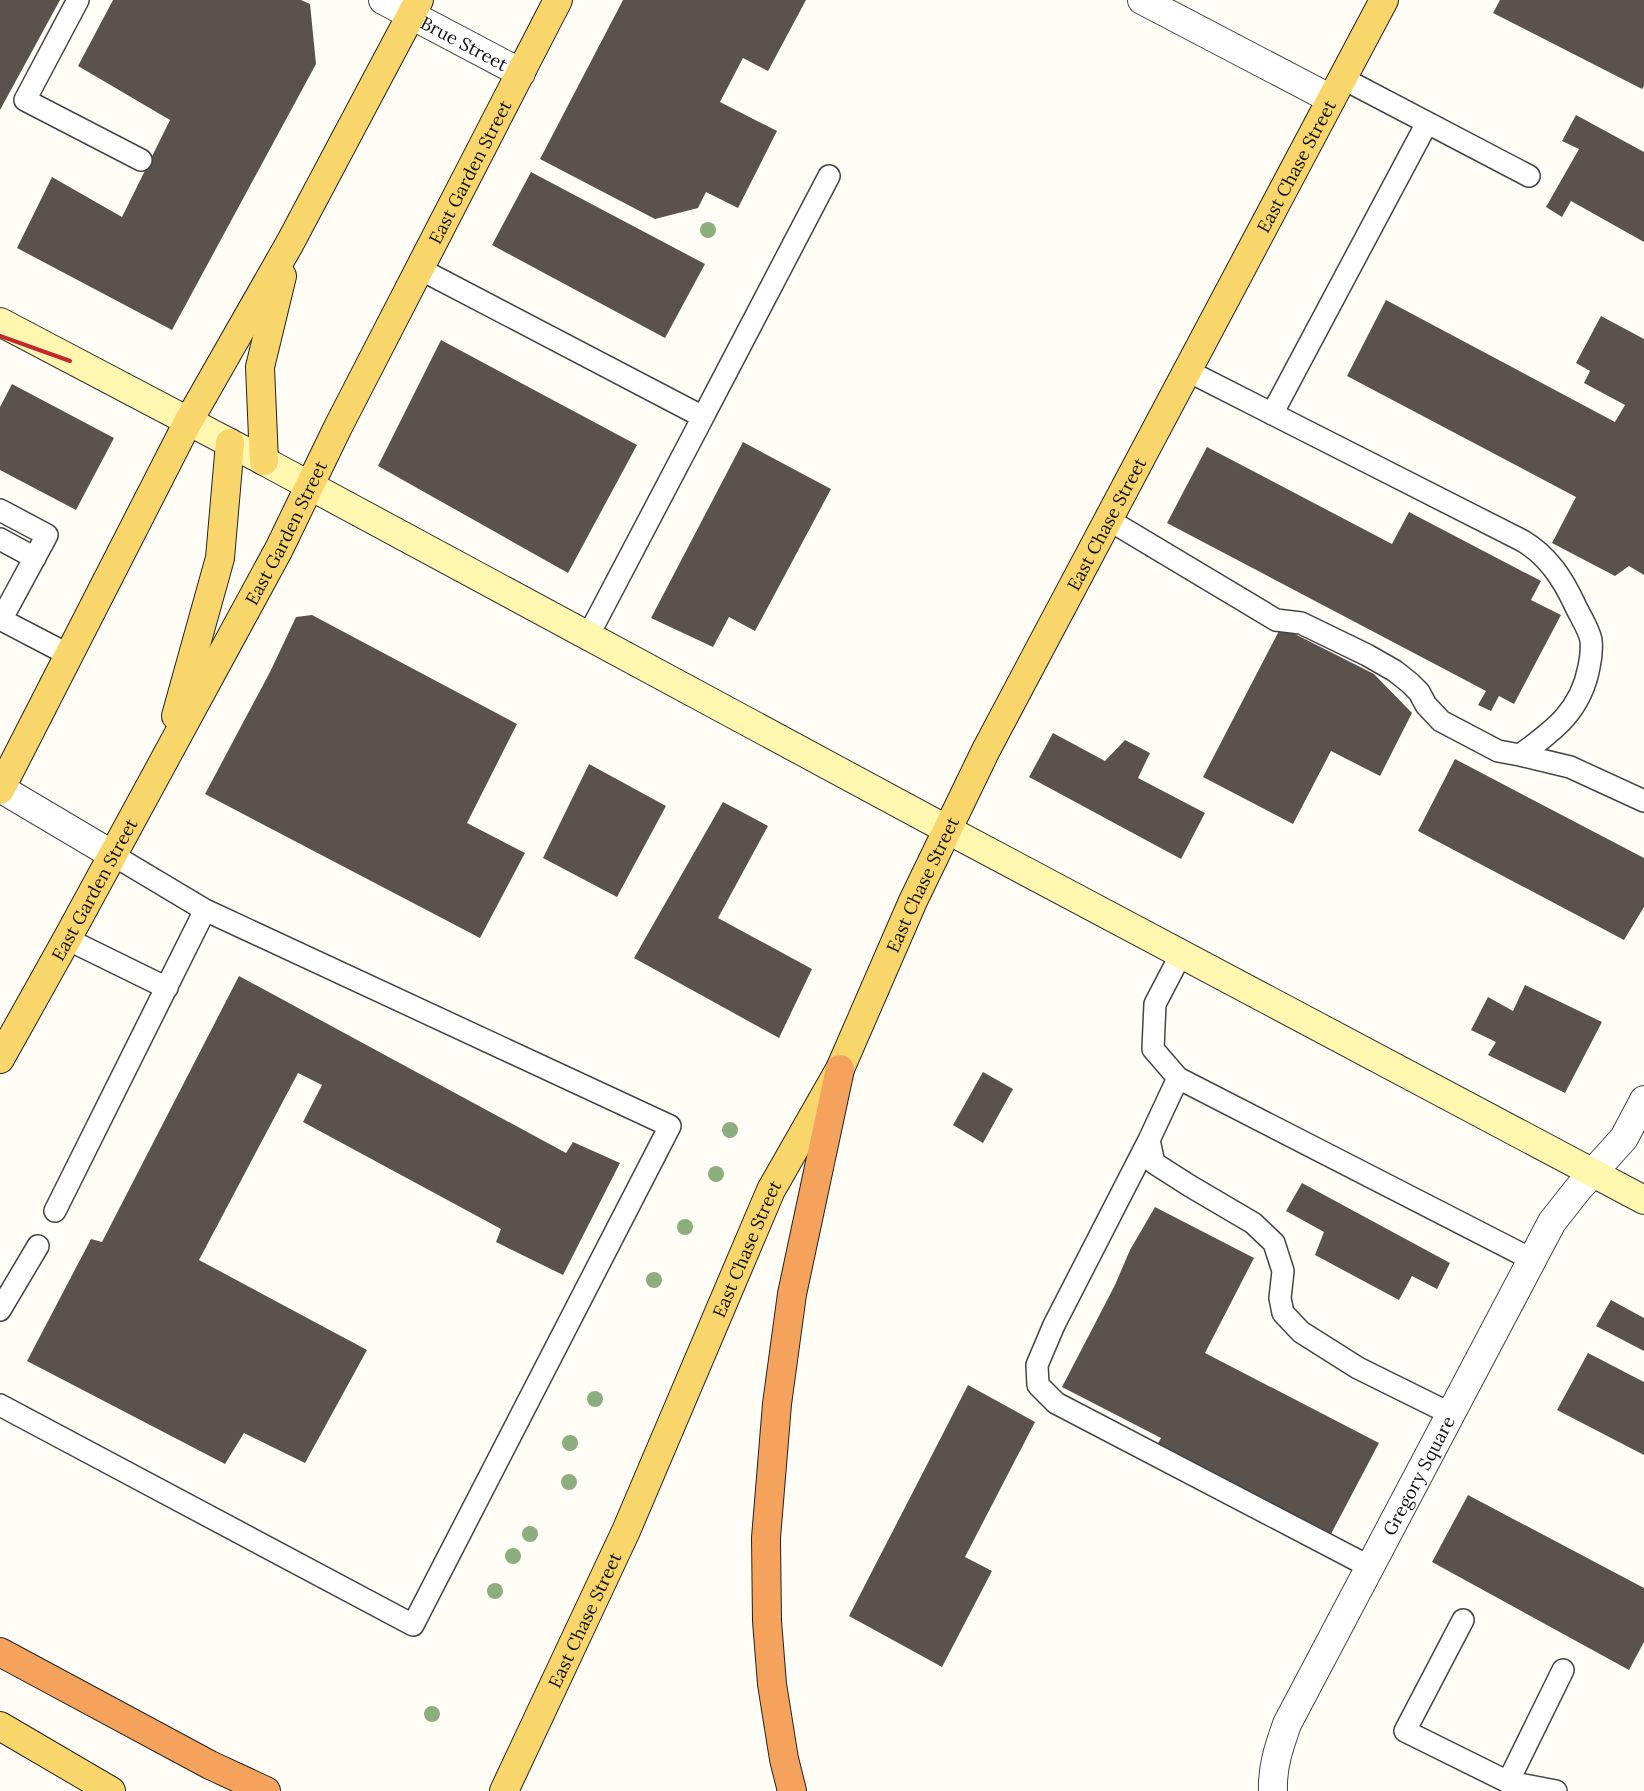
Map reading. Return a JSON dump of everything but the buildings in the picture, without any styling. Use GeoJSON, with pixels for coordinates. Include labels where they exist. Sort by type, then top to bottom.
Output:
{"type":"FeatureCollection","features":[{"type":"Feature","properties":{"kind":"highway"},"geometry":{"type":"LineString","coordinates":[[792,1791],[784,1759],[772,1684],[767,1621],[766,1538],[777,1404],[792,1294],[840,1069]]}},
{"type":"Feature","properties":{"kind":"highway"},"geometry":{"type":"LineString","coordinates":[[0,1652],[210,1765],[266,1791]]}},
{"type":"Feature","properties":{"kind":"main road","name":"East Garden Street"},"geometry":{"type":"LineString","coordinates":[[0,1059],[279,549],[308,485],[558,0]]}},
{"type":"Feature","properties":{"kind":"main road","name":"East Chase Street"},"geometry":{"type":"LineString","coordinates":[[504,1791],[626,1532],[772,1190],[840,1069],[913,901],[986,750],[1384,0]]}},
{"type":"Feature","properties":{"kind":"main road"},"geometry":{"type":"LineString","coordinates":[[0,789],[188,422],[290,243],[415,7]]}},
{"type":"Feature","properties":{"kind":"main road"},"geometry":{"type":"LineString","coordinates":[[264,461],[260,368],[290,243]]}},
{"type":"Feature","properties":{"kind":"main road"},"geometry":{"type":"LineString","coordinates":[[163,764],[220,558],[230,443]]}},
{"type":"Feature","properties":{"kind":"main road"},"geometry":{"type":"LineString","coordinates":[[0,1726],[111,1791]]}},
{"type":"Feature","properties":{"kind":"street","name":"Brue Street"},"geometry":{"type":"LineString","coordinates":[[383,0],[415,7],[521,73]]}},
{"type":"Feature","properties":{"kind":"street"},"geometry":{"type":"LineString","coordinates":[[1142,0],[1337,89]]}},
{"type":"Feature","properties":{"kind":"street"},"geometry":{"type":"LineString","coordinates":[[0,322],[264,461],[948,830],[1644,1200]]}},
{"type":"Feature","properties":{"kind":"street"},"geometry":{"type":"LineString","coordinates":[[0,789],[113,855]]}},
{"type":"Feature","properties":{"kind":"street","name":"Gregory Square"},"geometry":{"type":"LineString","coordinates":[[1273,1791],[1272,1777],[1275,1759],[1287,1724],[1552,1222],[1592,1173],[1624,1138],[1644,1100]]}},
{"type":"Feature","properties":{"kind":"street"},"geometry":{"type":"LineString","coordinates":[[0,1736],[34,1747]]}},
{"type":"Feature","properties":{"kind":"lane"},"geometry":{"type":"LineString","coordinates":[[78,0],[25,100],[141,160]]}},
{"type":"Feature","properties":{"kind":"lane"},"geometry":{"type":"LineString","coordinates":[[1337,89],[1427,123],[1529,176]]}},
{"type":"Feature","properties":{"kind":"lane"},"geometry":{"type":"LineString","coordinates":[[1272,414],[1427,123]]}},
{"type":"Feature","properties":{"kind":"lane"},"geometry":{"type":"LineString","coordinates":[[588,636],[829,176]]}},
{"type":"Feature","properties":{"kind":"lane"},"geometry":{"type":"LineString","coordinates":[[420,269],[703,417]]}},
{"type":"Feature","properties":{"kind":"lane"},"geometry":{"type":"LineString","coordinates":[[1188,371],[1523,541],[1537,550],[1553,567],[1566,586],[1591,639],[1591,656],[1587,679],[1580,696],[1564,719],[1520,755]]}},
{"type":"Feature","properties":{"kind":"lane"},"geometry":{"type":"LineString","coordinates":[[0,510],[47,535],[1,620],[69,655]]}},
{"type":"Feature","properties":{"kind":"lane"},"geometry":{"type":"LineString","coordinates":[[1108,520],[1276,620],[1301,623],[1367,655],[1395,671],[1419,692],[1426,705],[1441,721],[1498,751],[1570,767],[1644,801]]}},
{"type":"Feature","properties":{"kind":"lane"},"geometry":{"type":"LineString","coordinates":[[0,540],[35,558]]}},
{"type":"Feature","properties":{"kind":"lane"},"geometry":{"type":"LineString","coordinates":[[0,1405],[413,1625],[670,1126],[205,910],[113,855]]}},
{"type":"Feature","properties":{"kind":"lane"},"geometry":{"type":"LineString","coordinates":[[55,1211],[205,910]]}},
{"type":"Feature","properties":{"kind":"lane"},"geometry":{"type":"LineString","coordinates":[[67,939],[167,988]]}},
{"type":"Feature","properties":{"kind":"lane"},"geometry":{"type":"LineString","coordinates":[[1181,954],[1155,1004],[1153,1049],[1178,1078],[1532,1260]]}},
{"type":"Feature","properties":{"kind":"lane"},"geometry":{"type":"LineString","coordinates":[[1178,1078],[1149,1140],[1054,1325],[1037,1364],[1038,1385],[1056,1403],[1370,1568]]}},
{"type":"Feature","properties":{"kind":"lane"},"geometry":{"type":"LineString","coordinates":[[1149,1140],[1154,1163],[1253,1224],[1274,1243],[1283,1271],[1280,1298],[1283,1313],[1301,1332],[1358,1368],[1451,1414]]}},
{"type":"Feature","properties":{"kind":"lane"},"geometry":{"type":"LineString","coordinates":[[0,1310],[38,1246]]}},
{"type":"Feature","properties":{"kind":"lane"},"geometry":{"type":"LineString","coordinates":[[1463,1620],[1406,1732],[1508,1782],[1556,1791]]}},
{"type":"Feature","properties":{"kind":"lane"},"geometry":{"type":"LineString","coordinates":[[1508,1782],[1563,1670]]}},
{"type":"Feature","properties":{"kind":"railway"},"geometry":{"type":"LineString","coordinates":[[0,336],[70,361]]}}]}
